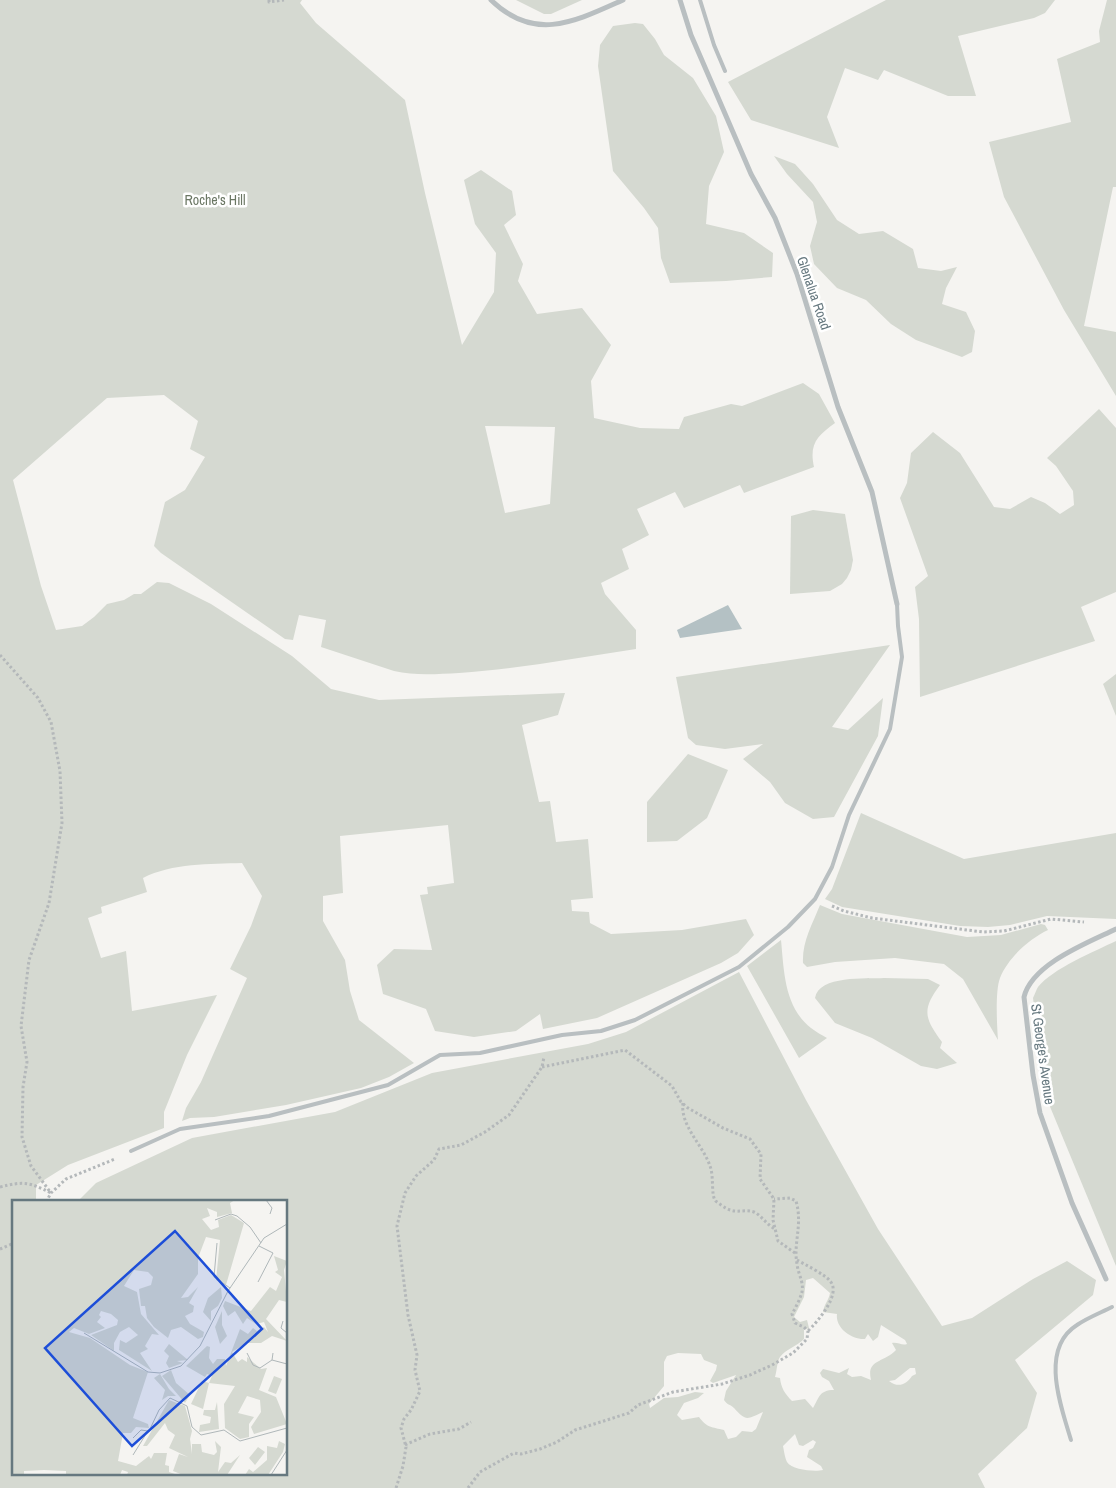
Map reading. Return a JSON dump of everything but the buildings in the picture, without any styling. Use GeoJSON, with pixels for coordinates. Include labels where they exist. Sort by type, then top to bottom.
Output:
{"type":"FeatureCollection","features":[{"type":"Feature","properties":{"kind":"street"},"geometry":{"type":"LineString","coordinates":[[491,0],[512,16],[524,21],[539,24],[556,24],[571,22],[623,0]]}},
{"type":"Feature","properties":{"kind":"street","name":"Glenalua Road"},"geometry":{"type":"LineString","coordinates":[[680,0],[691,35],[712,84],[751,174],[775,218],[798,274],[838,407],[872,492],[896,604]]}},
{"type":"Feature","properties":{"kind":"street","name":"St George's Avenue"},"geometry":{"type":"LineString","coordinates":[[1106,1279],[1072,1204],[1040,1113],[1033,1076],[1024,997],[1026,988],[1033,978],[1058,958],[1116,929]]}},
{"type":"Feature","properties":{"kind":"lane"},"geometry":{"type":"LineString","coordinates":[[700,0],[714,45],[725,71]]}},
{"type":"Feature","properties":{"kind":"lane"},"geometry":{"type":"LineString","coordinates":[[131,1152],[180,1129],[269,1116],[388,1085],[440,1055],[480,1053],[562,1035],[601,1031],[635,1020],[738,967],[788,927],[814,899],[832,867],[849,816],[890,730],[902,657],[896,604]]}},
{"type":"Feature","properties":{"kind":"lane"},"geometry":{"type":"LineString","coordinates":[[1071,1440],[1057,1394],[1055,1369],[1060,1344],[1075,1325],[1112,1308]]}},
{"type":"Feature","properties":{"kind":"path"},"geometry":{"type":"LineString","coordinates":[[269,0],[270,2],[284,0]]}},
{"type":"Feature","properties":{"kind":"path"},"geometry":{"type":"LineString","coordinates":[[0,655],[38,698],[52,722],[60,771],[62,824],[49,903],[29,960],[21,1026],[27,1062],[23,1087],[22,1137],[31,1166],[51,1193]]}},
{"type":"Feature","properties":{"kind":"path"},"geometry":{"type":"LineString","coordinates":[[814,899],[844,911],[872,918],[963,931],[1004,930],[1051,919],[1091,922]]}},
{"type":"Feature","properties":{"kind":"path"},"geometry":{"type":"LineString","coordinates":[[396,1488],[404,1466],[405,1445],[401,1428],[420,1391],[415,1370],[417,1355],[408,1315],[397,1226],[406,1193],[416,1176],[434,1160],[439,1149],[461,1145],[485,1132],[509,1115],[542,1067],[548,1038]]}},
{"type":"Feature","properties":{"kind":"path"},"geometry":{"type":"LineString","coordinates":[[542,1067],[624,1050],[672,1086],[688,1108],[723,1128],[750,1140],[761,1154],[760,1179],[774,1199],[773,1220],[778,1241],[796,1253]]}},
{"type":"Feature","properties":{"kind":"path"},"geometry":{"type":"LineString","coordinates":[[683,1103],[682,1110],[687,1124],[704,1151],[711,1167],[714,1178],[713,1193],[715,1200],[732,1212],[752,1211],[775,1229]]}},
{"type":"Feature","properties":{"kind":"path"},"geometry":{"type":"LineString","coordinates":[[47,1200],[51,1193],[66,1179],[131,1152]]}},
{"type":"Feature","properties":{"kind":"path"},"geometry":{"type":"LineString","coordinates":[[0,1187],[19,1182],[31,1183],[51,1193]]}},
{"type":"Feature","properties":{"kind":"path"},"geometry":{"type":"LineString","coordinates":[[774,1199],[790,1198],[796,1201],[800,1224],[796,1260],[802,1283],[802,1291],[792,1314],[795,1324],[804,1327],[808,1331]]}},
{"type":"Feature","properties":{"kind":"path"},"geometry":{"type":"LineString","coordinates":[[0,1249],[12,1244]]}},
{"type":"Feature","properties":{"kind":"path"},"geometry":{"type":"LineString","coordinates":[[468,1488],[480,1472],[514,1453],[521,1454],[540,1449],[557,1442],[575,1430],[629,1413],[638,1405],[673,1392],[722,1384],[772,1365],[793,1353],[807,1339],[808,1331],[818,1321],[830,1303],[833,1288],[830,1279],[796,1260]]}},
{"type":"Feature","properties":{"kind":"path"},"geometry":{"type":"LineString","coordinates":[[405,1445],[430,1434],[459,1429],[471,1422]]}},
{"type":"Feature","properties":{"kind":"green space","name":"Roche's Hill"},"geometry":{"type":"Polygon","coordinates":[[[0,0],[302,0],[300,3],[316,23],[405,100],[425,193],[462,345],[494,292],[496,253],[475,224],[464,180],[481,170],[512,191],[516,215],[504,225],[523,264],[518,281],[537,314],[582,308],[611,345],[591,381],[594,418],[640,428],[679,429],[684,417],[731,404],[742,406],[803,383],[819,394],[835,423],[823,432],[816,441],[813,452],[814,467],[744,493],[740,485],[684,508],[675,492],[637,509],[649,535],[622,549],[629,569],[601,583],[605,594],[636,630],[636,649],[548,663],[459,673],[402,673],[321,647],[326,620],[299,615],[293,640],[285,639],[161,553],[154,546],[165,502],[185,490],[205,457],[190,449],[198,421],[164,395],[107,398],[13,480],[41,586],[56,630],[82,626],[107,604],[124,600],[134,594],[141,594],[157,582],[169,583],[211,604],[292,656],[331,689],[379,700],[565,693],[558,715],[522,725],[539,802],[550,801],[556,842],[588,839],[593,898],[571,900],[572,911],[589,912],[590,923],[611,934],[682,930],[746,919],[754,935],[738,953],[721,963],[597,1018],[543,1029],[540,1014],[516,1031],[474,1037],[435,1031],[426,1009],[383,994],[377,965],[394,949],[432,950],[420,895],[428,894],[427,887],[454,883],[448,825],[340,836],[343,893],[323,896],[323,921],[345,960],[350,991],[359,1020],[414,1063],[389,1077],[361,1088],[286,1105],[214,1117],[190,1118],[182,1121],[186,1108],[201,1082],[247,978],[230,969],[251,926],[262,896],[242,863],[204,864],[166,869],[154,873],[143,878],[147,892],[101,907],[102,913],[88,918],[101,958],[126,951],[132,1011],[217,995],[187,1055],[164,1112],[164,1128],[68,1165],[36,1185],[36,1200],[12,1200],[12,1476],[288,1476],[288,1200],[79,1200],[96,1183],[192,1138],[335,1112],[432,1073],[588,1044],[626,1032],[739,972],[806,1100],[878,1229],[942,1326],[972,1318],[1033,1279],[1067,1261],[1096,1280],[1093,1295],[1015,1360],[1037,1393],[1027,1428],[978,1474],[985,1488],[0,1488],[0,0]],[[485,426],[505,513],[550,504],[555,427],[485,426]],[[813,1278],[806,1280],[804,1297],[794,1317],[800,1322],[807,1320],[809,1328],[804,1330],[804,1339],[780,1357],[775,1377],[780,1378],[784,1391],[792,1401],[805,1399],[813,1408],[822,1393],[834,1390],[829,1381],[822,1377],[820,1373],[823,1369],[839,1373],[849,1368],[847,1374],[852,1377],[861,1376],[871,1380],[871,1368],[896,1350],[892,1343],[907,1344],[905,1340],[881,1325],[878,1337],[873,1341],[868,1334],[865,1339],[860,1339],[845,1332],[839,1324],[837,1314],[823,1312],[830,1293],[813,1278]],[[678,1353],[667,1356],[664,1362],[664,1386],[649,1404],[650,1408],[664,1398],[678,1397],[695,1392],[704,1393],[698,1398],[684,1403],[677,1415],[682,1420],[699,1417],[707,1425],[724,1430],[728,1439],[736,1437],[742,1431],[752,1432],[756,1429],[763,1412],[747,1418],[724,1400],[726,1391],[736,1375],[713,1383],[710,1381],[717,1365],[704,1360],[701,1354],[678,1353]],[[910,1368],[895,1380],[889,1381],[899,1385],[907,1382],[916,1374],[915,1368],[910,1368]],[[795,1434],[783,1446],[786,1460],[790,1465],[804,1470],[823,1470],[821,1466],[807,1457],[809,1450],[813,1448],[816,1442],[813,1440],[803,1446],[799,1445],[795,1434]]]}},
{"type":"Feature","properties":{"kind":"green space"},"geometry":{"type":"Polygon","coordinates":[[[516,0],[582,0],[551,14],[544,14],[516,0]]]}},
{"type":"Feature","properties":{"kind":"green space"},"geometry":{"type":"Polygon","coordinates":[[[886,0],[1055,0],[1045,13],[1034,18],[958,36],[976,96],[948,96],[884,70],[878,80],[845,68],[827,117],[839,148],[751,120],[728,82],[886,0]]]}},
{"type":"Feature","properties":{"kind":"green space"},"geometry":{"type":"Polygon","coordinates":[[[1107,0],[1116,0],[1116,187],[1113,187],[1084,326],[1116,332],[1116,396],[1064,310],[1004,197],[989,142],[1071,122],[1057,59],[1100,42],[1099,31],[1107,0]]]}},
{"type":"Feature","properties":{"kind":"green space"},"geometry":{"type":"Polygon","coordinates":[[[635,23],[643,24],[655,39],[664,55],[693,78],[716,116],[724,152],[709,186],[706,224],[744,233],[773,253],[772,277],[670,283],[661,258],[658,228],[613,171],[598,66],[600,45],[613,26],[635,23]]]}},
{"type":"Feature","properties":{"kind":"green space"},"geometry":{"type":"Polygon","coordinates":[[[774,156],[795,164],[813,184],[837,220],[859,234],[883,231],[913,249],[918,268],[941,271],[957,267],[946,288],[942,304],[966,312],[975,331],[972,352],[962,357],[916,340],[891,324],[866,300],[837,288],[814,264],[810,246],[817,222],[813,202],[787,174],[774,156]]]}},
{"type":"Feature","properties":{"kind":"green space"},"geometry":{"type":"Polygon","coordinates":[[[1099,409],[1116,428],[1116,592],[1081,607],[1095,641],[920,697],[919,619],[915,587],[928,576],[900,498],[907,483],[911,453],[933,432],[960,453],[994,507],[1010,509],[1031,497],[1045,503],[1060,514],[1074,505],[1073,491],[1056,466],[1047,458],[1099,409]]]}},
{"type":"Feature","properties":{"kind":"green space"},"geometry":{"type":"Polygon","coordinates":[[[813,510],[845,514],[853,560],[851,570],[842,584],[830,591],[790,594],[791,516],[813,510]]]}},
{"type":"Feature","properties":{"kind":"green space"},"geometry":{"type":"Polygon","coordinates":[[[890,645],[832,727],[848,730],[883,698],[878,736],[834,817],[813,819],[785,803],[770,782],[743,759],[763,744],[725,749],[696,745],[688,738],[676,677],[890,645]]]}},
{"type":"Feature","properties":{"kind":"green space"},"geometry":{"type":"Polygon","coordinates":[[[1116,674],[1116,716],[1103,684],[1116,674]]]}},
{"type":"Feature","properties":{"kind":"green space"},"geometry":{"type":"Polygon","coordinates":[[[688,754],[728,770],[707,818],[677,841],[647,842],[647,802],[688,754]]]}},
{"type":"Feature","properties":{"kind":"green space"},"geometry":{"type":"Polygon","coordinates":[[[861,813],[964,859],[1116,833],[1116,919],[1047,916],[1010,925],[988,927],[960,926],[842,907],[825,899],[832,889],[861,813]]]}},
{"type":"Feature","properties":{"kind":"green space"},"geometry":{"type":"Polygon","coordinates":[[[820,905],[842,914],[967,937],[1001,935],[1041,924],[1045,925],[1048,930],[1034,938],[1014,956],[1000,978],[997,1000],[998,1040],[963,979],[944,964],[895,958],[835,962],[807,967],[803,963],[804,948],[820,905]]]}},
{"type":"Feature","properties":{"kind":"green space"},"geometry":{"type":"Polygon","coordinates":[[[781,940],[787,987],[795,1010],[811,1028],[827,1038],[799,1058],[747,966],[781,940]]]}},
{"type":"Feature","properties":{"kind":"green space"},"geometry":{"type":"Polygon","coordinates":[[[1116,941],[1116,1266],[1046,1097],[1033,998],[1038,987],[1053,974],[1074,961],[1116,941]]]}},
{"type":"Feature","properties":{"kind":"green space"},"geometry":{"type":"Polygon","coordinates":[[[884,978],[928,979],[940,985],[930,1001],[928,1008],[929,1020],[942,1042],[940,1048],[957,1063],[937,1069],[921,1066],[872,1038],[835,1023],[815,998],[818,991],[825,985],[834,982],[884,978]]]}},
{"type":"Feature","properties":{"kind":"shaded area"},"geometry":{"type":"Polygon","coordinates":[[[728,605],[742,629],[680,638],[677,630],[728,605]]]}}]}
